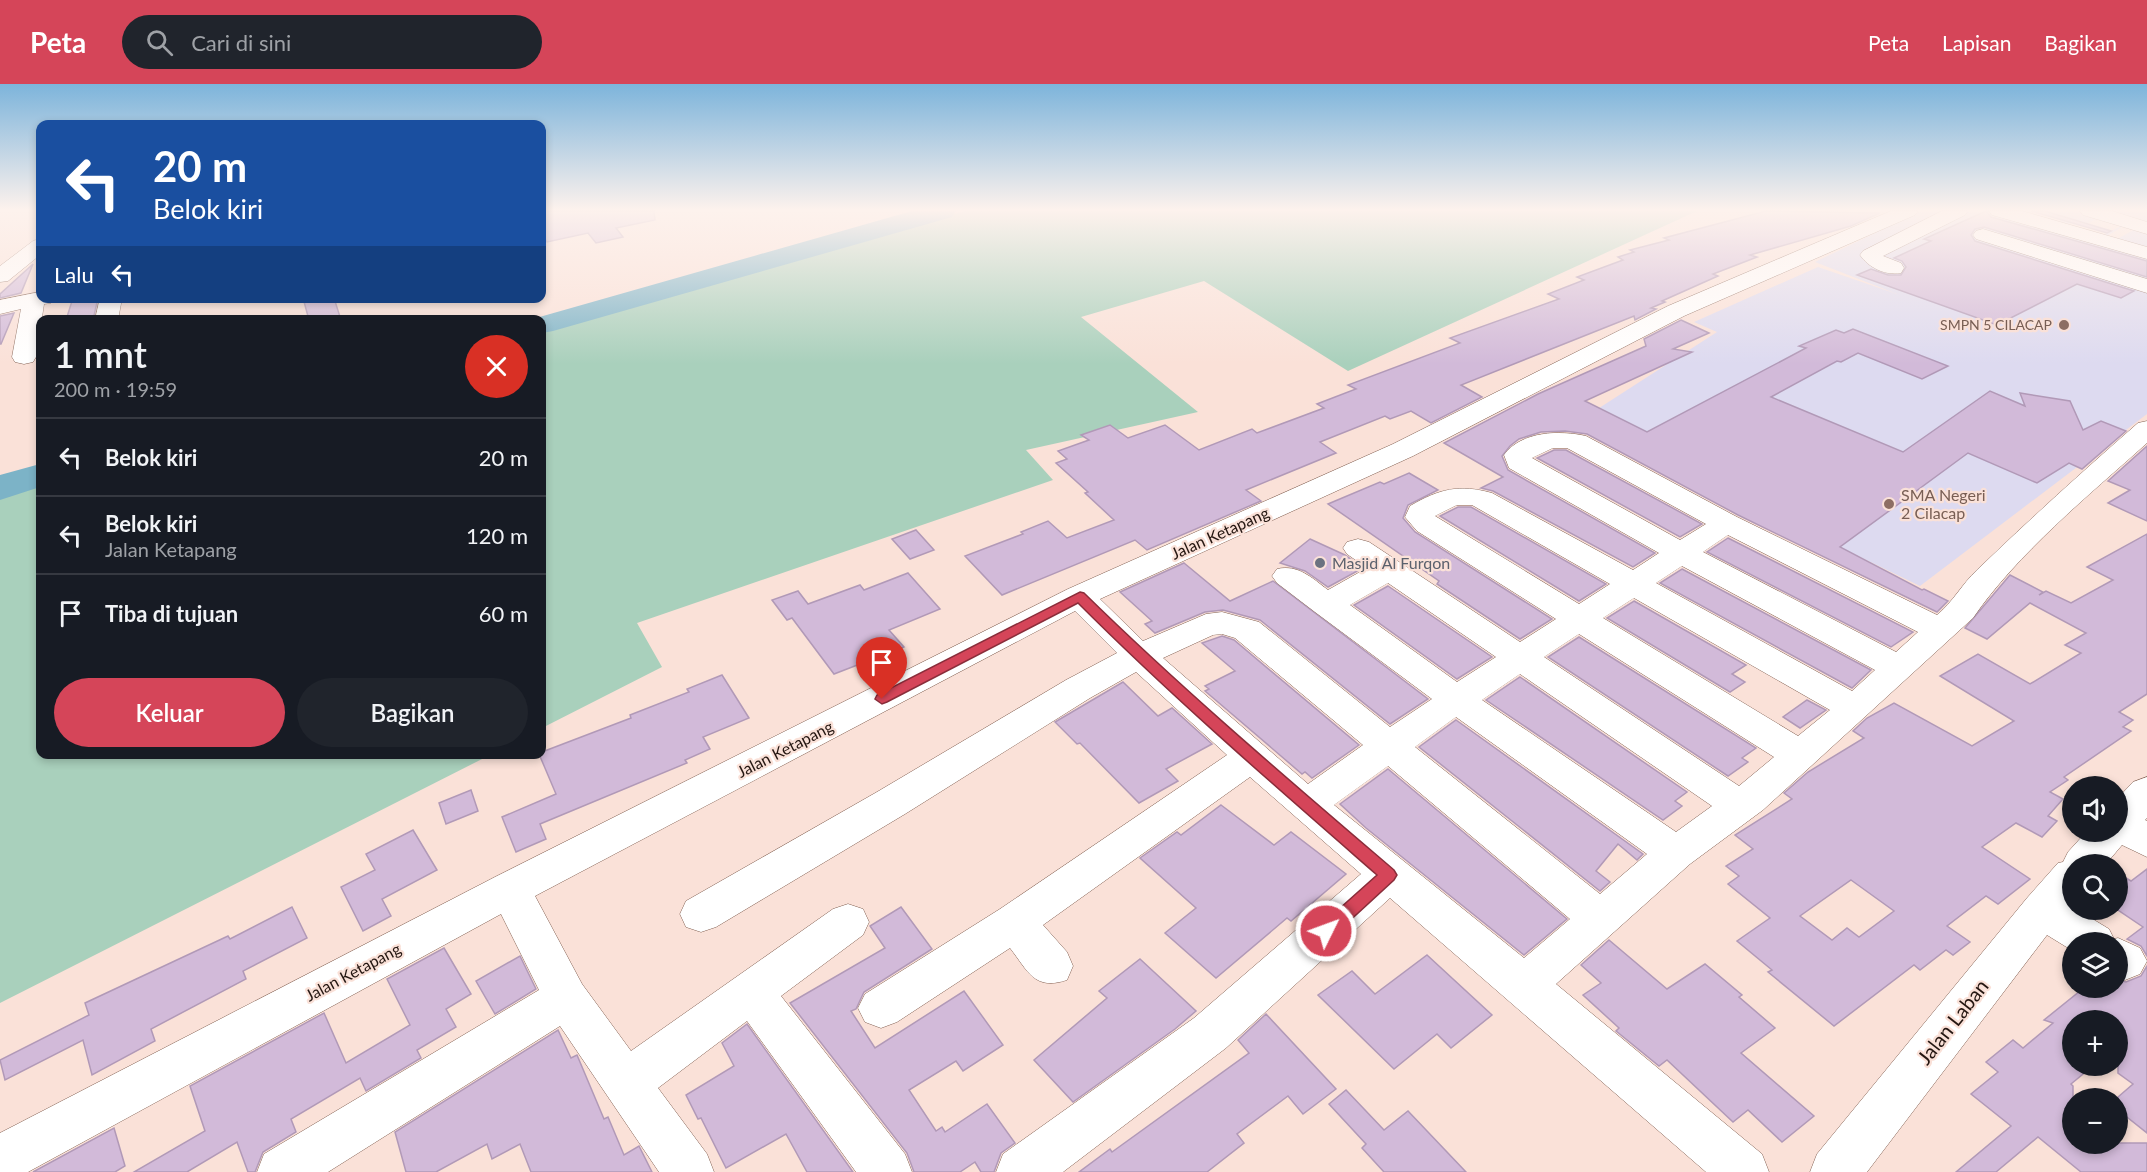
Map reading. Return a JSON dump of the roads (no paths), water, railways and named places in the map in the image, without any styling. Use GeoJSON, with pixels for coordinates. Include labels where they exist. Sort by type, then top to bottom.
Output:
{"type":"FeatureCollection","features":[{"type":"Feature","properties":{"kind":"street"},"geometry":{"type":"LineString","coordinates":[[0,276],[18,262]]}},
{"type":"Feature","properties":{"kind":"street","name":"Jalan Ketapang"},"geometry":{"type":"LineString","coordinates":[[0,1160],[510,889],[1080,596],[1403,450],[1676,311],[1789,262]]}},
{"type":"Feature","properties":{"kind":"street"},"geometry":{"type":"LineString","coordinates":[[1878,262],[1893,268]]}},
{"type":"Feature","properties":{"kind":"street"},"geometry":{"type":"LineString","coordinates":[[2069,262],[2147,286]]}},
{"type":"Feature","properties":{"kind":"street"},"geometry":{"type":"LineString","coordinates":[[0,307],[36,300]]}},
{"type":"Feature","properties":{"kind":"street"},"geometry":{"type":"LineString","coordinates":[[24,357],[38,303]]}},
{"type":"Feature","properties":{"kind":"street"},"geometry":{"type":"LineString","coordinates":[[1524,985],[1676,853],[1740,806],[1855,708],[1962,611],[1980,585],[2063,502],[2147,429]]}},
{"type":"Feature","properties":{"kind":"street"},"geometry":{"type":"LineString","coordinates":[[1899,668],[1681,553],[1524,466],[1517,458],[1518,455],[1551,440],[1567,439],[1576,442],[1728,523],[1940,630]]}},
{"type":"Feature","properties":{"kind":"street"},"geometry":{"type":"LineString","coordinates":[[1800,755],[1427,525],[1420,517],[1420,512],[1451,497],[1462,495],[1482,499],[1855,708]]}},
{"type":"Feature","properties":{"kind":"street"},"geometry":{"type":"LineString","coordinates":[[1306,805],[1386,746],[1728,523]]}},
{"type":"Feature","properties":{"kind":"street"},"geometry":{"type":"LineString","coordinates":[[1358,549],[1740,806]]}},
{"type":"Feature","properties":{"kind":"street"},"geometry":{"type":"LineString","coordinates":[[1326,604],[1389,569]]}},
{"type":"Feature","properties":{"kind":"street"},"geometry":{"type":"LineString","coordinates":[[1288,576],[1457,700],[1676,853]]}},
{"type":"Feature","properties":{"kind":"street"},"geometry":{"type":"LineString","coordinates":[[1080,596],[1139,656],[1306,805],[1524,985],[1744,1172]]}},
{"type":"Feature","properties":{"kind":"street"},"geometry":{"type":"LineString","coordinates":[[701,914],[891,803],[1078,688],[1139,656],[1206,626],[1222,624],[1247,630],[1600,919]]}},
{"type":"Feature","properties":{"kind":"street"},"geometry":{"type":"LineString","coordinates":[[881,1008],[1015,922],[1251,757]]}},
{"type":"Feature","properties":{"kind":"street"},"geometry":{"type":"LineString","coordinates":[[2128,813],[2147,792]]}},
{"type":"Feature","properties":{"kind":"street"},"geometry":{"type":"LineString","coordinates":[[2128,830],[2147,841]]}},
{"type":"Feature","properties":{"kind":"street"},"geometry":{"type":"LineString","coordinates":[[2091,854],[2101,842]]}},
{"type":"Feature","properties":{"kind":"street"},"geometry":{"type":"LineString","coordinates":[[1021,1172],[1210,1033],[1388,875]]}},
{"type":"Feature","properties":{"kind":"street","name":"Jalan Laban"},"geometry":{"type":"LineString","coordinates":[[1835,1172],[2062,887]]}},
{"type":"Feature","properties":{"kind":"street"},"geometry":{"type":"LineString","coordinates":[[510,889],[566,998],[689,1172]]}},
{"type":"Feature","properties":{"kind":"street"},"geometry":{"type":"LineString","coordinates":[[2042,910],[2078,932]]}},
{"type":"Feature","properties":{"kind":"street"},"geometry":{"type":"LineString","coordinates":[[626,1083],[848,922]]}},
{"type":"Feature","properties":{"kind":"street"},"geometry":{"type":"LineString","coordinates":[[1015,922],[1051,966]]}},
{"type":"Feature","properties":{"kind":"street"},"geometry":{"type":"LineString","coordinates":[[751,991],[887,1172]]}},
{"type":"Feature","properties":{"kind":"street"},"geometry":{"type":"LineString","coordinates":[[309,1164],[566,998]]}},
{"type":"Feature","properties":{"kind":"waterway"},"geometry":{"type":"LineString","coordinates":[[546,323],[763,262]]}},
{"type":"Feature","properties":{"kind":"waterway"},"geometry":{"type":"LineString","coordinates":[[0,488],[36,476]]}},
{"type":"Feature","properties":{"kind":"place","name":"SMPN 5 CILACAP"},"geometry":{"type":"Point","coordinates":[2064,325]}},
{"type":"Feature","properties":{"kind":"place","name":"SMA Negeri 2 Cilacap"},"geometry":{"type":"Point","coordinates":[1889,504]}},
{"type":"Feature","properties":{"kind":"place","name":"Masjid Al Furqon"},"geometry":{"type":"Point","coordinates":[1320,563]}}]}
